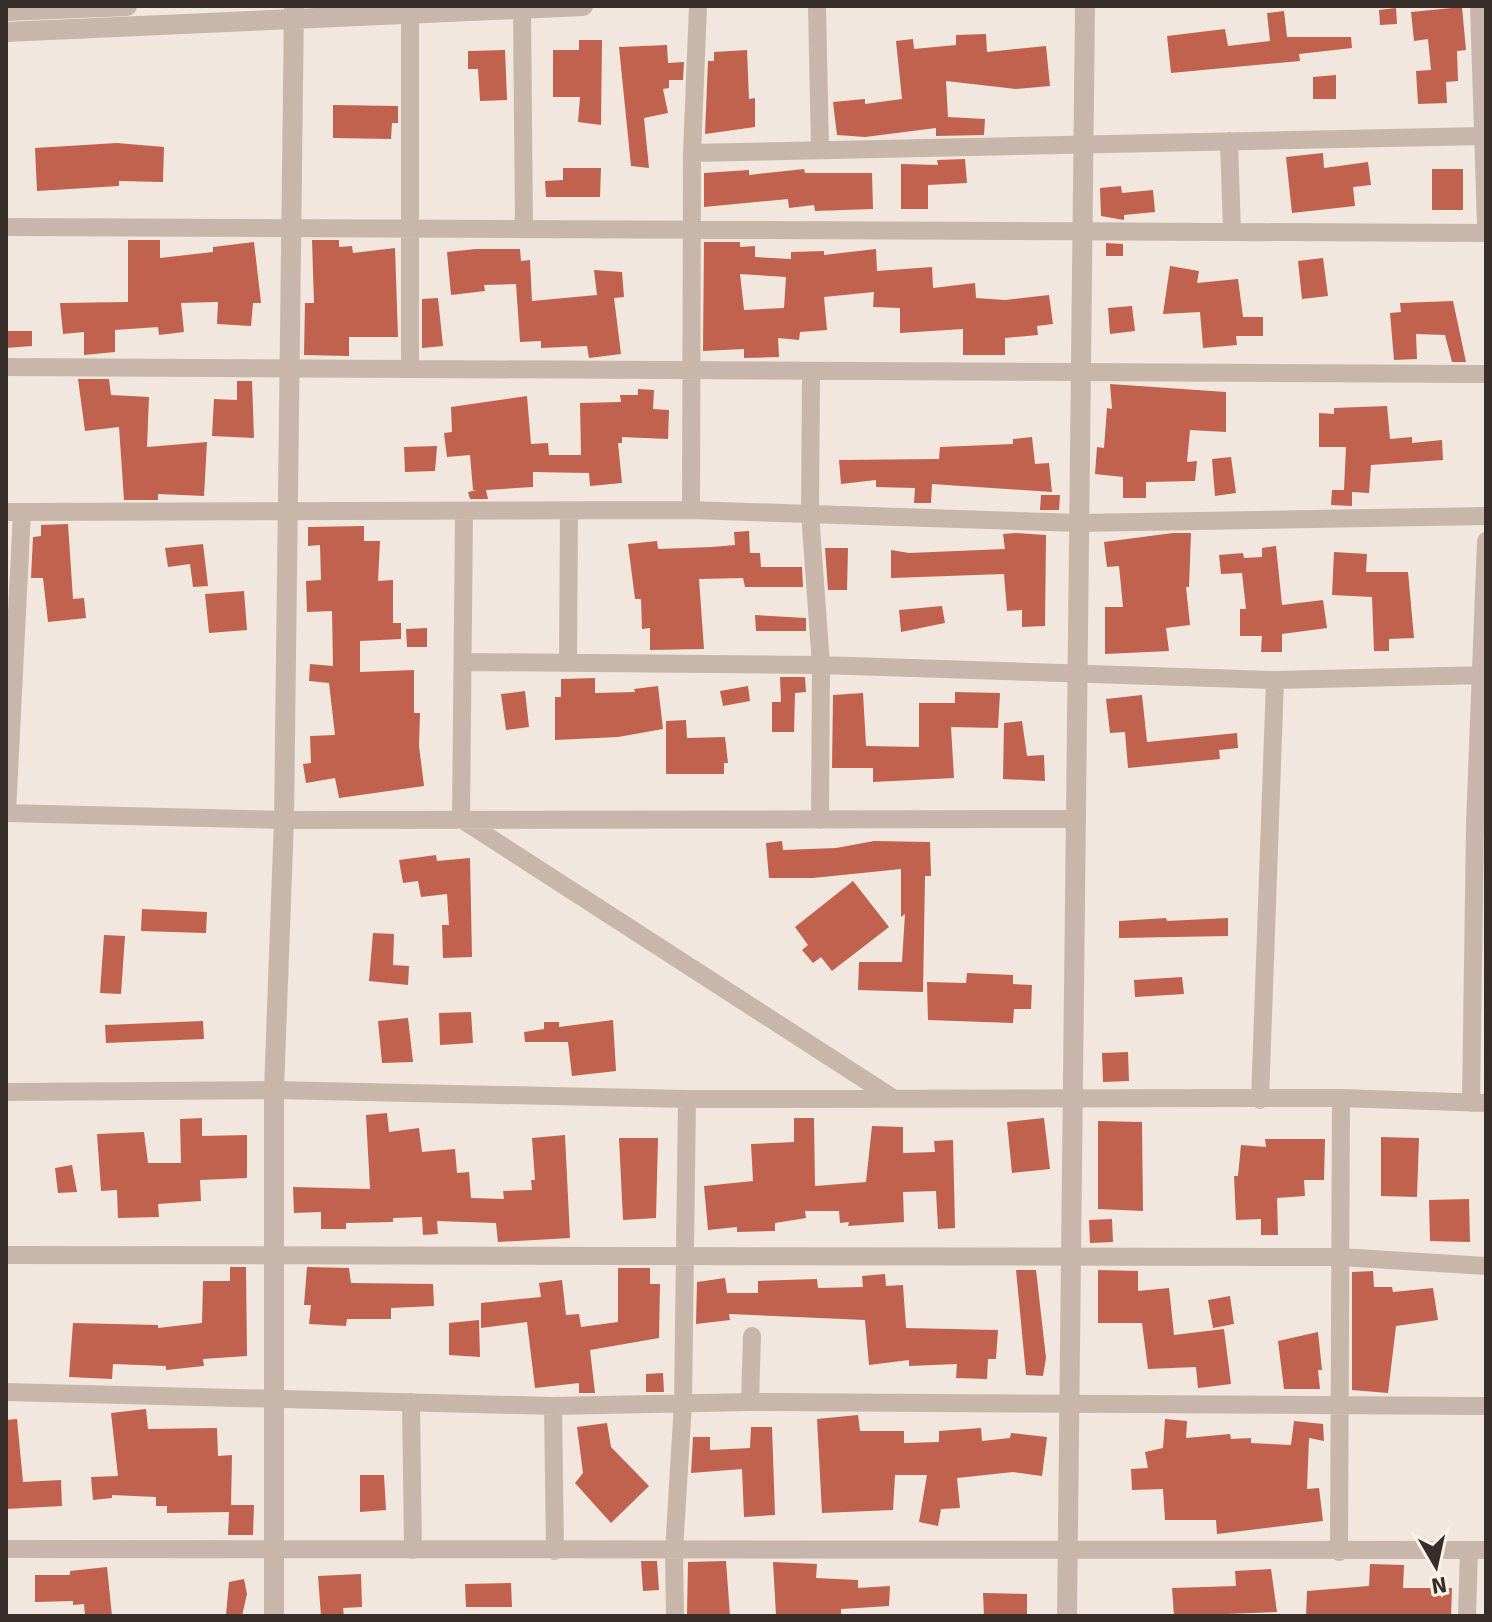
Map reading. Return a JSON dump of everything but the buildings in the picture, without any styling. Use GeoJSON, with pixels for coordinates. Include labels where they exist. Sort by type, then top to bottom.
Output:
{"type":"FeatureCollection","features":[{"type":"Feature","properties":{"kind":"street"},"geometry":{"type":"LineString","coordinates":[[6,11],[127,6]]}},
{"type":"Feature","properties":{"kind":"street"},"geometry":{"type":"LineString","coordinates":[[6,32],[294,14],[410,15],[583,6]]}},
{"type":"Feature","properties":{"kind":"street"},"geometry":{"type":"LineString","coordinates":[[691,510],[692,153],[698,6]]}},
{"type":"Feature","properties":{"kind":"street"},"geometry":{"type":"LineString","coordinates":[[817,6],[820,150]]}},
{"type":"Feature","properties":{"kind":"street"},"geometry":{"type":"LineString","coordinates":[[1067,1616],[1085,6]]}},
{"type":"Feature","properties":{"kind":"street"},"geometry":{"type":"LineString","coordinates":[[1479,6],[1484,81],[1482,136],[1486,225]]}},
{"type":"Feature","properties":{"kind":"street"},"geometry":{"type":"LineString","coordinates":[[522,9],[524,229]]}},
{"type":"Feature","properties":{"kind":"street"},"geometry":{"type":"LineString","coordinates":[[274,1616],[274,1090],[284,820],[294,14]]}},
{"type":"Feature","properties":{"kind":"street"},"geometry":{"type":"LineString","coordinates":[[410,15],[410,369]]}},
{"type":"Feature","properties":{"kind":"street"},"geometry":{"type":"LineString","coordinates":[[692,153],[1482,136]]}},
{"type":"Feature","properties":{"kind":"street"},"geometry":{"type":"LineString","coordinates":[[1229,141],[1232,232]]}},
{"type":"Feature","properties":{"kind":"street"},"geometry":{"type":"LineString","coordinates":[[6,227],[1486,233]]}},
{"type":"Feature","properties":{"kind":"street"},"geometry":{"type":"LineString","coordinates":[[6,367],[1486,374]]}},
{"type":"Feature","properties":{"kind":"street"},"geometry":{"type":"LineString","coordinates":[[811,373],[810,513],[821,665],[820,820]]}},
{"type":"Feature","properties":{"kind":"street"},"geometry":{"type":"LineString","coordinates":[[1076,819],[284,820],[6,813],[14,512],[691,510],[1079,523],[1486,516]]}},
{"type":"Feature","properties":{"kind":"street"},"geometry":{"type":"LineString","coordinates":[[568,661],[569,511]]}},
{"type":"Feature","properties":{"kind":"street"},"geometry":{"type":"LineString","coordinates":[[461,819],[464,512]]}},
{"type":"Feature","properties":{"kind":"street"},"geometry":{"type":"LineString","coordinates":[[6,1092],[274,1090],[687,1099],[1341,1098],[1478,1103],[1486,541]]}},
{"type":"Feature","properties":{"kind":"street"},"geometry":{"type":"LineString","coordinates":[[464,662],[821,665],[1078,671],[1275,680],[1484,675]]}},
{"type":"Feature","properties":{"kind":"street"},"geometry":{"type":"LineString","coordinates":[[1260,1100],[1275,680]]}},
{"type":"Feature","properties":{"kind":"street"},"geometry":{"type":"LineString","coordinates":[[461,819],[894,1099]]}},
{"type":"Feature","properties":{"kind":"street"},"geometry":{"type":"LineString","coordinates":[[1339,1552],[1341,1098]]}},
{"type":"Feature","properties":{"kind":"street"},"geometry":{"type":"LineString","coordinates":[[675,1616],[674,1551],[683,1403],[687,1099]]}},
{"type":"Feature","properties":{"kind":"street"},"geometry":{"type":"LineString","coordinates":[[6,1255],[1340,1257],[1486,1266]]}},
{"type":"Feature","properties":{"kind":"street"},"geometry":{"type":"LineString","coordinates":[[750,1402],[752,1336]]}},
{"type":"Feature","properties":{"kind":"street"},"geometry":{"type":"LineString","coordinates":[[6,1392],[274,1396],[553,1406],[750,1402],[1486,1406]]}},
{"type":"Feature","properties":{"kind":"street"},"geometry":{"type":"LineString","coordinates":[[411,1402],[413,1550]]}},
{"type":"Feature","properties":{"kind":"street"},"geometry":{"type":"LineString","coordinates":[[553,1406],[555,1551]]}},
{"type":"Feature","properties":{"kind":"street"},"geometry":{"type":"LineString","coordinates":[[6,1549],[1068,1553],[1477,1550],[1467,1616]]}}]}
